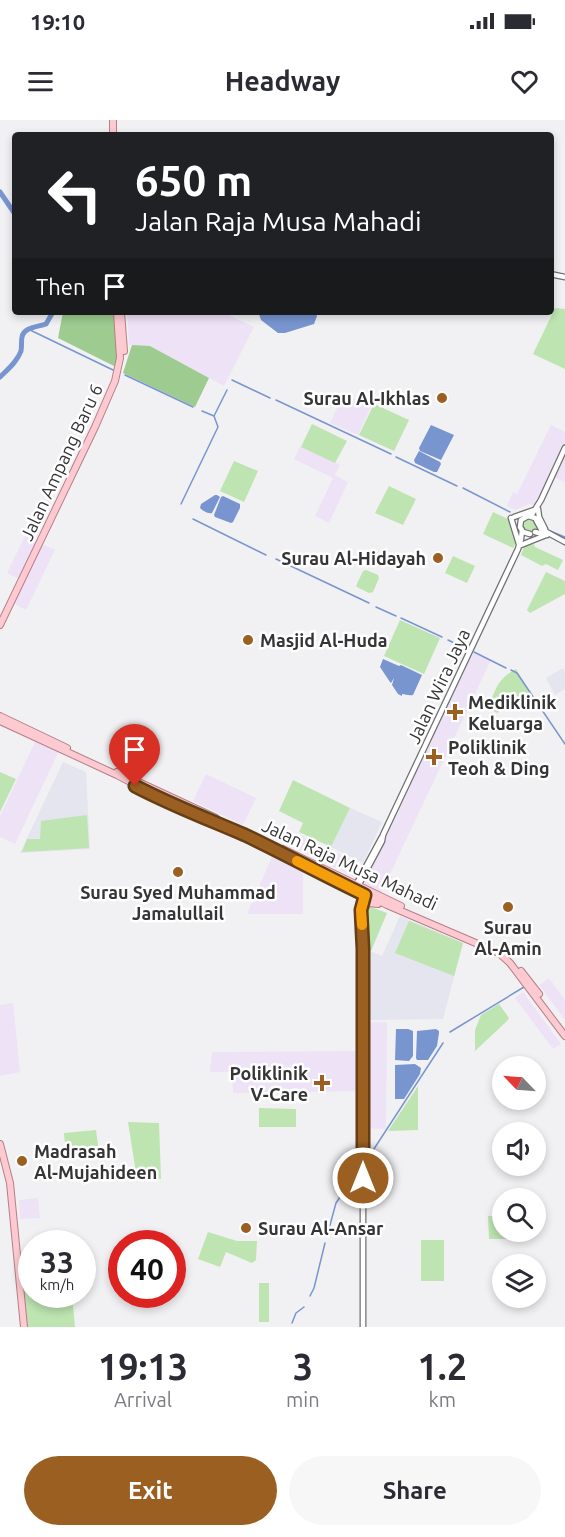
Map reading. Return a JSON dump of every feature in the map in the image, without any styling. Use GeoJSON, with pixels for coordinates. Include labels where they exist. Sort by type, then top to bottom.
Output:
{"type":"FeatureCollection","features":[{"type":"Feature","properties":{"kind":"main road"},"geometry":{"type":"LineString","coordinates":[[119,315],[118,326],[125,341]]}},
{"type":"Feature","properties":{"kind":"main road"},"geometry":{"type":"LineString","coordinates":[[119,366],[125,341],[120,315]]}},
{"type":"Feature","properties":{"kind":"main road","name":"Jalan Ampang Baru 6"},"geometry":{"type":"LineString","coordinates":[[0,625],[95,428],[116,377],[120,349],[118,326]]}},
{"type":"Feature","properties":{"kind":"main road","name":"Jalan Ampang Baru 6"},"geometry":{"type":"LineString","coordinates":[[116,377],[122,368],[125,341]]}},
{"type":"Feature","properties":{"kind":"main road","name":"Jalan Raja Musa Mahadi"},"geometry":{"type":"LineString","coordinates":[[0,716],[357,887],[387,905],[499,953],[510,963],[565,1036]]}},
{"type":"Feature","properties":{"kind":"main road","name":"Jalan Raja Musa Mahadi"},"geometry":{"type":"LineString","coordinates":[[0,721],[178,807],[357,887]]}},
{"type":"Feature","properties":{"kind":"main road"},"geometry":{"type":"LineString","coordinates":[[117,776],[151,791],[159,792],[159,796],[189,811]]}},
{"type":"Feature","properties":{"kind":"main road","name":"Jalan Raja Musa Mahadi"},"geometry":{"type":"LineString","coordinates":[[368,894],[472,937],[508,955],[565,1030]]}},
{"type":"Feature","properties":{"kind":"main road"},"geometry":{"type":"LineString","coordinates":[[364,909],[372,902],[387,905]]}},
{"type":"Feature","properties":{"kind":"main road"},"geometry":{"type":"LineString","coordinates":[[0,1144],[10,1183],[24,1327]]}},
{"type":"Feature","properties":{"kind":"street"},"geometry":{"type":"LineString","coordinates":[[533,517],[565,448]]}},
{"type":"Feature","properties":{"kind":"street"},"geometry":{"type":"LineString","coordinates":[[536,509],[513,518],[519,546],[547,534]]}},
{"type":"Feature","properties":{"kind":"street"},"geometry":{"type":"LineString","coordinates":[[536,509],[547,534]]}},
{"type":"Feature","properties":{"kind":"street"},"geometry":{"type":"LineString","coordinates":[[533,517],[525,517],[521,520],[520,524],[525,533],[547,534],[565,542]]}},
{"type":"Feature","properties":{"kind":"street"},"geometry":{"type":"LineString","coordinates":[[533,517],[547,534]]}},
{"type":"Feature","properties":{"kind":"street"},"geometry":{"type":"LineString","coordinates":[[533,533],[539,525]]}},
{"type":"Feature","properties":{"kind":"street","name":"Jalan Wira Jaya"},"geometry":{"type":"LineString","coordinates":[[519,546],[522,530]]}},
{"type":"Feature","properties":{"kind":"street","name":"Jalan Wira Jaya"},"geometry":{"type":"LineString","coordinates":[[357,887],[519,546],[526,536],[533,533]]}},
{"type":"Feature","properties":{"kind":"street"},"geometry":{"type":"LineString","coordinates":[[363,926],[368,894]]}},
{"type":"Feature","properties":{"kind":"street"},"geometry":{"type":"LineString","coordinates":[[363,1327],[363,926],[361,910],[368,894]]}},
{"type":"Feature","properties":{"kind":"shaded area"},"geometry":{"type":"Polygon","coordinates":[[[127,315],[228,315],[254,327],[224,386],[150,346],[129,345],[127,315]]]}},
{"type":"Feature","properties":{"kind":"shaded area"},"geometry":{"type":"Polygon","coordinates":[[[344,394],[371,407],[358,435],[330,423],[344,394]]]}},
{"type":"Feature","properties":{"kind":"shaded area"},"geometry":{"type":"Polygon","coordinates":[[[551,425],[565,432],[565,482],[552,476],[536,505],[529,504],[515,510],[507,506],[513,492],[517,494],[551,425]]]}},
{"type":"Feature","properties":{"kind":"shaded area"},"geometry":{"type":"Polygon","coordinates":[[[300,446],[340,465],[335,475],[348,482],[329,523],[315,516],[333,478],[294,459],[300,446]]]}},
{"type":"Feature","properties":{"kind":"shaded area"},"geometry":{"type":"Polygon","coordinates":[[[25,536],[55,550],[26,610],[10,602],[21,580],[7,573],[25,536]]]}},
{"type":"Feature","properties":{"kind":"shaded area"},"geometry":{"type":"Polygon","coordinates":[[[473,652],[491,660],[381,893],[364,885],[473,652]]]}},
{"type":"Feature","properties":{"kind":"shaded area"},"geometry":{"type":"Polygon","coordinates":[[[563,668],[565,689],[555,695],[546,678],[563,668]]]}},
{"type":"Feature","properties":{"kind":"shaded area"},"geometry":{"type":"Polygon","coordinates":[[[36,740],[59,751],[15,844],[0,837],[0,816],[36,740]]]}},
{"type":"Feature","properties":{"kind":"shaded area"},"geometry":{"type":"Polygon","coordinates":[[[63,762],[86,772],[90,849],[20,853],[63,762]]]}},
{"type":"Feature","properties":{"kind":"shaded area"},"geometry":{"type":"Polygon","coordinates":[[[206,774],[256,798],[243,825],[193,801],[206,774]]]}},
{"type":"Feature","properties":{"kind":"shaded area"},"geometry":{"type":"Polygon","coordinates":[[[350,808],[382,822],[363,863],[331,847],[350,808]]]}},
{"type":"Feature","properties":{"kind":"shaded area"},"geometry":{"type":"Polygon","coordinates":[[[295,833],[363,865],[357,878],[289,846],[295,833]]]}},
{"type":"Feature","properties":{"kind":"shaded area"},"geometry":{"type":"Polygon","coordinates":[[[275,850],[303,864],[303,914],[247,914],[275,850]]]}},
{"type":"Feature","properties":{"kind":"shaded area"},"geometry":{"type":"Polygon","coordinates":[[[400,916],[463,943],[443,1019],[368,1020],[367,950],[382,956],[400,916]]]}},
{"type":"Feature","properties":{"kind":"shaded area"},"geometry":{"type":"Polygon","coordinates":[[[549,978],[565,1000],[565,1020],[539,985],[549,978]]]}},
{"type":"Feature","properties":{"kind":"shaded area"},"geometry":{"type":"Polygon","coordinates":[[[523,992],[561,1044],[553,1049],[515,998],[523,992]]]}},
{"type":"Feature","properties":{"kind":"shaded area"},"geometry":{"type":"Polygon","coordinates":[[[13,1003],[20,1072],[0,1076],[0,1005],[13,1003]]]}},
{"type":"Feature","properties":{"kind":"shaded area"},"geometry":{"type":"Polygon","coordinates":[[[387,1022],[386,1129],[363,1128],[363,1091],[233,1093],[232,1072],[210,1072],[212,1052],[363,1051],[363,1023],[387,1022]]]}},
{"type":"Feature","properties":{"kind":"shaded area"},"geometry":{"type":"Polygon","coordinates":[[[38,1198],[40,1218],[20,1219],[19,1200],[38,1198]]]}},
{"type":"Feature","properties":{"kind":"green space"},"geometry":{"type":"Polygon","coordinates":[[[555,308],[565,309],[565,369],[533,354],[552,315],[554,315],[555,308]]]}},
{"type":"Feature","properties":{"kind":"green space"},"geometry":{"type":"Polygon","coordinates":[[[62,315],[114,315],[116,367],[58,338],[62,315]]]}},
{"type":"Feature","properties":{"kind":"green space"},"geometry":{"type":"Polygon","coordinates":[[[132,345],[150,346],[209,378],[195,407],[123,373],[132,345]]]}},
{"type":"Feature","properties":{"kind":"green space"},"geometry":{"type":"Polygon","coordinates":[[[374,404],[409,420],[394,451],[359,435],[374,404]]]}},
{"type":"Feature","properties":{"kind":"green space"},"geometry":{"type":"Polygon","coordinates":[[[312,424],[347,441],[335,463],[301,447],[312,424]]]}},
{"type":"Feature","properties":{"kind":"green space"},"geometry":{"type":"Polygon","coordinates":[[[234,461],[258,471],[244,502],[220,491],[234,461]]]}},
{"type":"Feature","properties":{"kind":"green space"},"geometry":{"type":"Polygon","coordinates":[[[389,486],[416,499],[403,525],[375,513],[389,486]]]}},
{"type":"Feature","properties":{"kind":"green space"},"geometry":{"type":"Polygon","coordinates":[[[493,512],[510,520],[517,541],[513,548],[483,534],[493,512]]]}},
{"type":"Feature","properties":{"kind":"green space"},"geometry":{"type":"Polygon","coordinates":[[[529,517],[537,525],[529,533],[521,525],[529,517]]]}},
{"type":"Feature","properties":{"kind":"green space"},"geometry":{"type":"Polygon","coordinates":[[[534,544],[535,547],[563,560],[558,570],[546,564],[542,566],[521,555],[524,547],[534,544]]]}},
{"type":"Feature","properties":{"kind":"green space"},"geometry":{"type":"Polygon","coordinates":[[[453,556],[475,566],[467,583],[445,573],[453,556]]]}},
{"type":"Feature","properties":{"kind":"green space"},"geometry":{"type":"Polygon","coordinates":[[[363,571],[378,575],[379,578],[373,592],[369,593],[356,586],[363,571]]]}},
{"type":"Feature","properties":{"kind":"green space"},"geometry":{"type":"Polygon","coordinates":[[[546,572],[565,581],[565,594],[530,613],[527,610],[546,572]]]}},
{"type":"Feature","properties":{"kind":"green space"},"geometry":{"type":"Polygon","coordinates":[[[400,620],[440,638],[424,674],[384,656],[400,620]]]}},
{"type":"Feature","properties":{"kind":"green space"},"geometry":{"type":"Polygon","coordinates":[[[516,669],[530,692],[497,713],[488,708],[501,681],[516,669]]]}},
{"type":"Feature","properties":{"kind":"green space"},"geometry":{"type":"Polygon","coordinates":[[[0,772],[16,779],[0,812],[0,772]]]}},
{"type":"Feature","properties":{"kind":"green space"},"geometry":{"type":"Polygon","coordinates":[[[293,780],[350,808],[331,847],[299,832],[303,823],[279,811],[293,780]]]}},
{"type":"Feature","properties":{"kind":"green space"},"geometry":{"type":"Polygon","coordinates":[[[87,815],[89,848],[22,852],[27,839],[40,839],[41,821],[87,815]]]}},
{"type":"Feature","properties":{"kind":"green space"},"geometry":{"type":"Polygon","coordinates":[[[368,906],[387,913],[371,951],[367,949],[368,906]]]}},
{"type":"Feature","properties":{"kind":"green space"},"geometry":{"type":"Polygon","coordinates":[[[409,921],[463,943],[454,976],[395,953],[409,921]]]}},
{"type":"Feature","properties":{"kind":"green space"},"geometry":{"type":"Polygon","coordinates":[[[499,1004],[509,1018],[475,1051],[475,1030],[481,1015],[499,1004]]]}},
{"type":"Feature","properties":{"kind":"green space"},"geometry":{"type":"Polygon","coordinates":[[[418,1086],[418,1130],[388,1131],[418,1086]]]}},
{"type":"Feature","properties":{"kind":"green space"},"geometry":{"type":"Polygon","coordinates":[[[259,1108],[296,1109],[296,1127],[259,1127],[259,1108]]]}},
{"type":"Feature","properties":{"kind":"green space"},"geometry":{"type":"Polygon","coordinates":[[[128,1122],[159,1123],[161,1179],[137,1179],[128,1122]]]}},
{"type":"Feature","properties":{"kind":"green space"},"geometry":{"type":"Polygon","coordinates":[[[96,1130],[99,1152],[66,1157],[64,1133],[96,1130]]]}},
{"type":"Feature","properties":{"kind":"green space"},"geometry":{"type":"Polygon","coordinates":[[[488,1216],[492,1216],[492,1239],[489,1239],[488,1216]]]}},
{"type":"Feature","properties":{"kind":"green space"},"geometry":{"type":"Polygon","coordinates":[[[208,1232],[237,1241],[257,1241],[256,1260],[252,1263],[226,1252],[220,1267],[198,1259],[208,1232]]]}},
{"type":"Feature","properties":{"kind":"green space"},"geometry":{"type":"Polygon","coordinates":[[[421,1240],[444,1240],[444,1281],[421,1281],[421,1240]]]}},
{"type":"Feature","properties":{"kind":"green space"},"geometry":{"type":"Polygon","coordinates":[[[259,1283],[269,1283],[269,1322],[259,1322],[259,1283]]]}},
{"type":"Feature","properties":{"kind":"green space"},"geometry":{"type":"Polygon","coordinates":[[[25,1308],[73,1308],[75,1327],[26,1327],[25,1308]]]}},
{"type":"Feature","properties":{"kind":"water"},"geometry":{"type":"Polygon","coordinates":[[[259,315],[317,316],[314,324],[285,333],[278,333],[261,320],[259,315]]]}},
{"type":"Feature","properties":{"kind":"water"},"geometry":{"type":"Polygon","coordinates":[[[431,425],[454,435],[441,460],[420,451],[419,448],[431,425]]]}},
{"type":"Feature","properties":{"kind":"water"},"geometry":{"type":"Polygon","coordinates":[[[419,451],[440,462],[437,472],[415,463],[414,460],[419,451]]]}},
{"type":"Feature","properties":{"kind":"water"},"geometry":{"type":"Polygon","coordinates":[[[215,495],[220,497],[212,513],[200,508],[201,504],[215,495]]]}},
{"type":"Feature","properties":{"kind":"water"},"geometry":{"type":"Polygon","coordinates":[[[223,496],[240,504],[231,523],[214,515],[223,496]]]}},
{"type":"Feature","properties":{"kind":"water"},"geometry":{"type":"Polygon","coordinates":[[[383,659],[422,675],[413,695],[398,694],[392,685],[394,678],[391,683],[380,667],[383,659]]]}},
{"type":"Feature","properties":{"kind":"water"},"geometry":{"type":"Polygon","coordinates":[[[396,1029],[413,1031],[413,1056],[409,1061],[395,1060],[396,1029]]]}},
{"type":"Feature","properties":{"kind":"water"},"geometry":{"type":"Polygon","coordinates":[[[436,1029],[439,1031],[437,1046],[428,1060],[417,1060],[417,1031],[436,1029]]]}},
{"type":"Feature","properties":{"kind":"water"},"geometry":{"type":"Polygon","coordinates":[[[415,1064],[421,1068],[420,1074],[404,1099],[395,1099],[395,1065],[415,1064]]]}},
{"type":"Feature","properties":{"kind":"waterway"},"geometry":{"type":"LineString","coordinates":[[0,192],[12,210]]}},
{"type":"Feature","properties":{"kind":"waterway"},"geometry":{"type":"LineString","coordinates":[[0,377],[19,355],[25,331],[46,324],[51,315]]}},
{"type":"Feature","properties":{"kind":"waterway"},"geometry":{"type":"LineString","coordinates":[[28,329],[113,370]]}},
{"type":"Feature","properties":{"kind":"waterway"},"geometry":{"type":"LineString","coordinates":[[125,375],[193,407]]}},
{"type":"Feature","properties":{"kind":"waterway"},"geometry":{"type":"LineString","coordinates":[[232,380],[270,398]]}},
{"type":"Feature","properties":{"kind":"waterway"},"geometry":{"type":"LineString","coordinates":[[214,416],[227,390]]}},
{"type":"Feature","properties":{"kind":"waterway"},"geometry":{"type":"LineString","coordinates":[[276,400],[391,454]]}},
{"type":"Feature","properties":{"kind":"waterway"},"geometry":{"type":"LineString","coordinates":[[181,504],[218,427],[214,416],[202,411]]}},
{"type":"Feature","properties":{"kind":"waterway"},"geometry":{"type":"LineString","coordinates":[[396,457],[457,486]]}},
{"type":"Feature","properties":{"kind":"waterway"},"geometry":{"type":"LineString","coordinates":[[463,488],[510,512]]}},
{"type":"Feature","properties":{"kind":"waterway"},"geometry":{"type":"LineString","coordinates":[[193,519],[266,555]]}},
{"type":"Feature","properties":{"kind":"waterway"},"geometry":{"type":"LineString","coordinates":[[550,531],[565,537]]}},
{"type":"Feature","properties":{"kind":"waterway"},"geometry":{"type":"LineString","coordinates":[[276,559],[369,603]]}},
{"type":"Feature","properties":{"kind":"waterway"},"geometry":{"type":"LineString","coordinates":[[376,607],[396,616]]}},
{"type":"Feature","properties":{"kind":"waterway"},"geometry":{"type":"LineString","coordinates":[[401,618],[442,637]]}},
{"type":"Feature","properties":{"kind":"waterway"},"geometry":{"type":"LineString","coordinates":[[448,640],[467,649]]}},
{"type":"Feature","properties":{"kind":"waterway"},"geometry":{"type":"LineString","coordinates":[[474,652],[506,668]]}},
{"type":"Feature","properties":{"kind":"waterway"},"geometry":{"type":"LineString","coordinates":[[511,670],[517,673],[565,744]]}},
{"type":"Feature","properties":{"kind":"waterway"},"geometry":{"type":"LineString","coordinates":[[450,1032],[524,987]]}},
{"type":"Feature","properties":{"kind":"waterway"},"geometry":{"type":"LineString","coordinates":[[370,1155],[443,1043]]}},
{"type":"Feature","properties":{"kind":"waterway"},"geometry":{"type":"LineString","coordinates":[[327,1236],[336,1203],[357,1172]]}},
{"type":"Feature","properties":{"kind":"waterway"},"geometry":{"type":"LineString","coordinates":[[310,1296],[325,1243]]}},
{"type":"Feature","properties":{"kind":"waterway"},"geometry":{"type":"LineString","coordinates":[[292,1323],[296,1313],[304,1307]]}},
{"type":"Feature","properties":{"kind":"slow traffic"},"geometry":{"type":"LineString","coordinates":[[297,861],[365,895],[361,910],[362,925]]}},
{"type":"Feature","properties":{"kind":"place","name":"Surau Al-Ikhlas"},"geometry":{"type":"Point","coordinates":[442,398]}},
{"type":"Feature","properties":{"kind":"place","name":"Surau Al-Hidayah"},"geometry":{"type":"Point","coordinates":[438,558]}},
{"type":"Feature","properties":{"kind":"place","name":"Masjid Al-Huda"},"geometry":{"type":"Point","coordinates":[248,640]}},
{"type":"Feature","properties":{"kind":"place","name":"Mediklinik Keluarga"},"geometry":{"type":"Point","coordinates":[455,712]}},
{"type":"Feature","properties":{"kind":"place","name":"Poliklinik Teoh & Ding"},"geometry":{"type":"Point","coordinates":[434,757]}},
{"type":"Feature","properties":{"kind":"place","name":"Surau Syed Muhammad Jamalullail"},"geometry":{"type":"Point","coordinates":[178,872]}},
{"type":"Feature","properties":{"kind":"place","name":"Surau Al-Amin"},"geometry":{"type":"Point","coordinates":[508,907]}},
{"type":"Feature","properties":{"kind":"place","name":"Poliklinik V-Care"},"geometry":{"type":"Point","coordinates":[322,1083]}},
{"type":"Feature","properties":{"kind":"place","name":"Madrasah Al-Mujahideen"},"geometry":{"type":"Point","coordinates":[22,1161]}},
{"type":"Feature","properties":{"kind":"place","name":"Surau Al-Ansar"},"geometry":{"type":"Point","coordinates":[246,1228]}},
{"type":"Feature","properties":{"kind":"route"},"geometry":{"type":"LineString","coordinates":[[135,786],[264,844],[365,895],[361,910],[363,926],[363,1178]]}}]}
